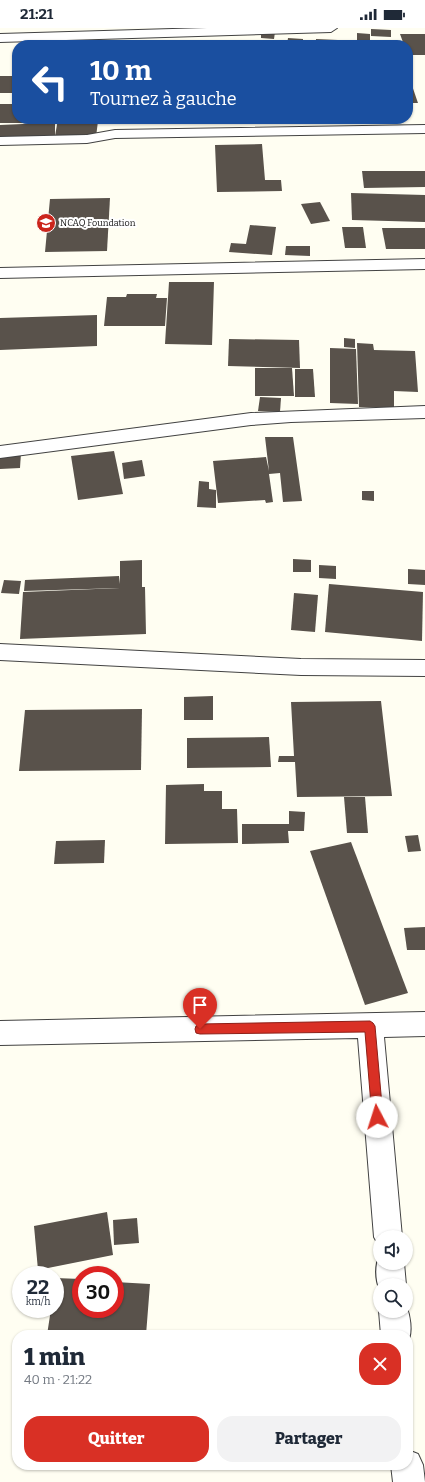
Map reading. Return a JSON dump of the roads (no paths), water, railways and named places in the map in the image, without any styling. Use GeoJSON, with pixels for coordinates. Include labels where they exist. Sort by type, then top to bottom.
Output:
{"type":"FeatureCollection","features":[{"type":"Feature","properties":{"kind":"street"},"geometry":{"type":"LineString","coordinates":[[0,38],[331,28]]}},
{"type":"Feature","properties":{"kind":"street"},"geometry":{"type":"LineString","coordinates":[[0,141],[87,139],[115,134],[425,129]]}},
{"type":"Feature","properties":{"kind":"street"},"geometry":{"type":"LineString","coordinates":[[0,273],[425,264]]}},
{"type":"Feature","properties":{"kind":"street"},"geometry":{"type":"LineString","coordinates":[[0,452],[252,419],[291,416],[425,412]]}},
{"type":"Feature","properties":{"kind":"street"},"geometry":{"type":"LineString","coordinates":[[0,652],[309,667],[425,668]]}},
{"type":"Feature","properties":{"kind":"street"},"geometry":{"type":"LineString","coordinates":[[0,1033],[425,1024]]}},
{"type":"Feature","properties":{"kind":"street"},"geometry":{"type":"LineString","coordinates":[[370,1026],[387,1230]]}},
{"type":"Feature","properties":{"kind":"street"},"geometry":{"type":"LineString","coordinates":[[395,1318],[396,1330]]}},
{"type":"Feature","properties":{"kind":"street"},"geometry":{"type":"LineString","coordinates":[[407,1470],[408,1482]]}},
{"type":"Feature","properties":{"kind":"place","name":"NCAQ Foundation"},"geometry":{"type":"Point","coordinates":[46,223]}}]}
